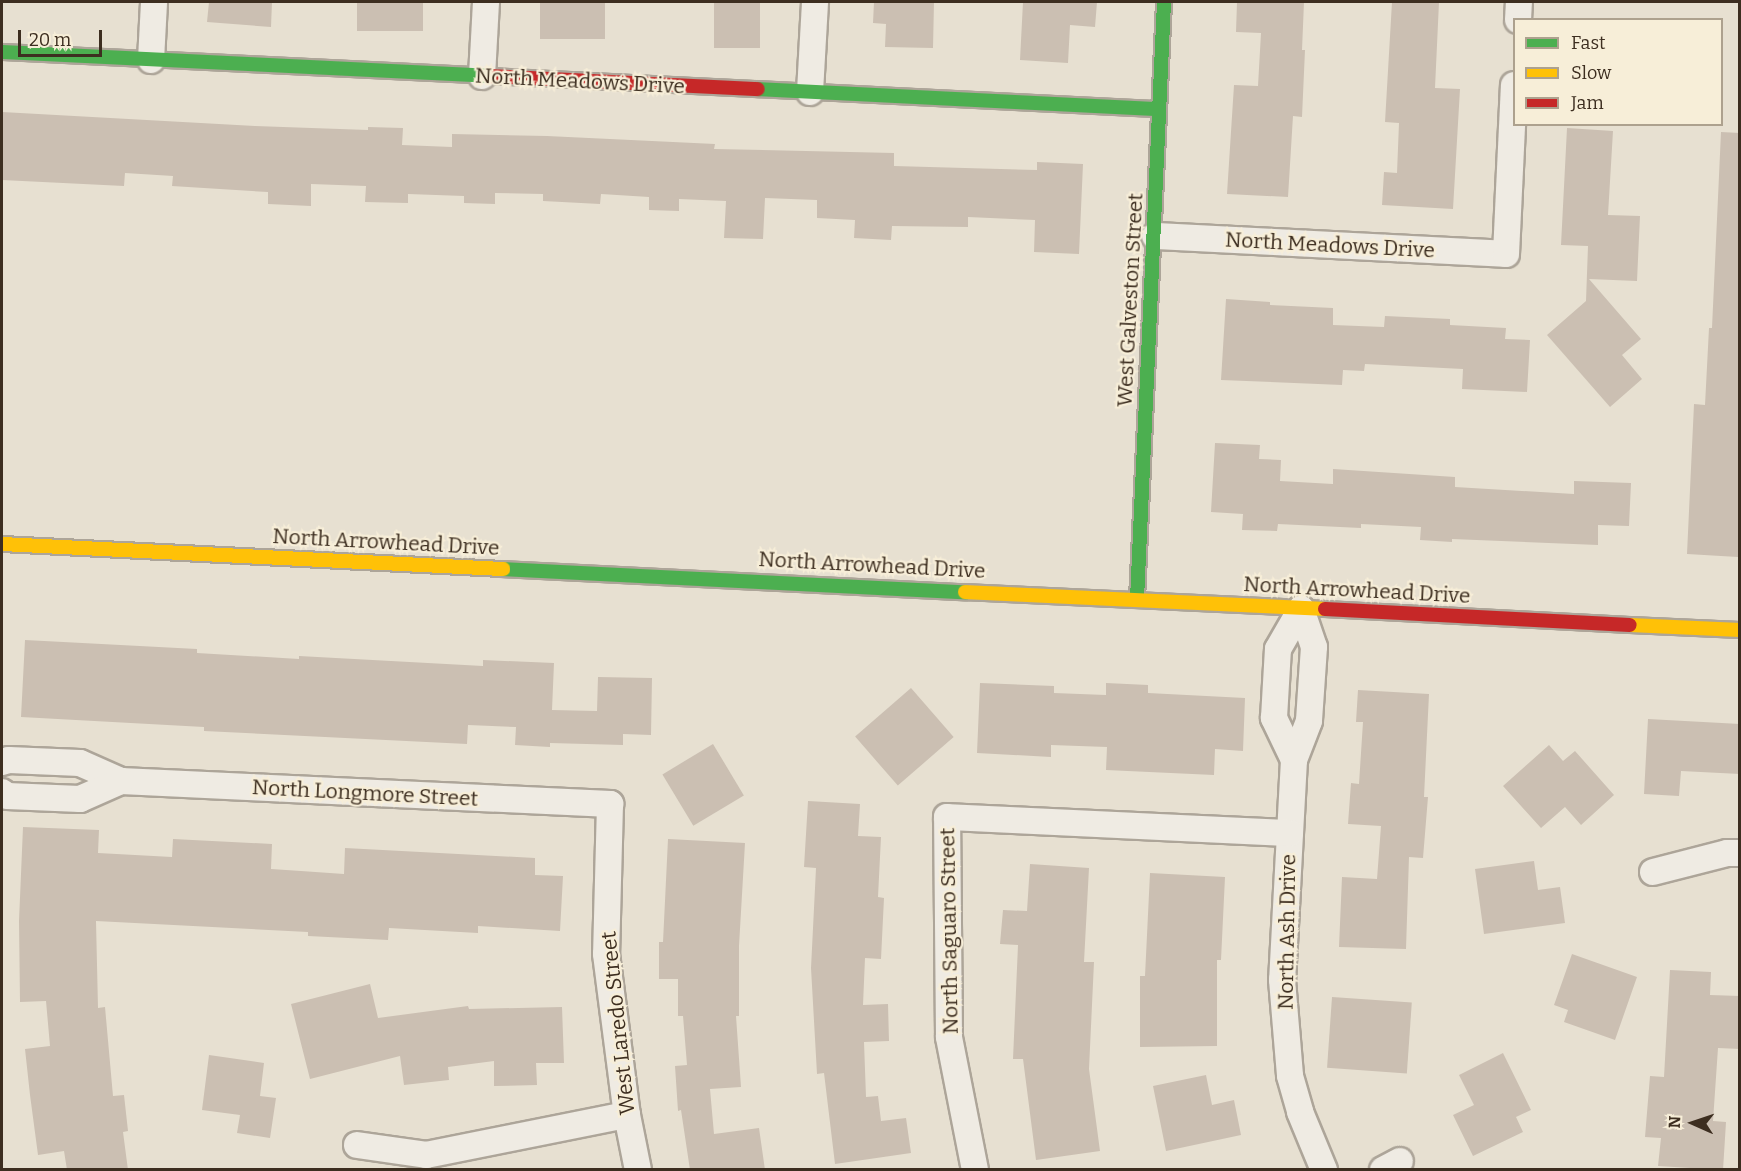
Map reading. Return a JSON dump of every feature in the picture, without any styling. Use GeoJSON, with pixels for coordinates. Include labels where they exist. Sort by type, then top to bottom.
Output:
{"type":"FeatureCollection","features":[{"type":"Feature","properties":{"kind":"street"},"geometry":{"type":"LineString","coordinates":[[151,60],[154,2]]}},
{"type":"Feature","properties":{"kind":"street"},"geometry":{"type":"LineString","coordinates":[[482,76],[486,2]]}},
{"type":"Feature","properties":{"kind":"street"},"geometry":{"type":"LineString","coordinates":[[810,92],[815,2]]}},
{"type":"Feature","properties":{"kind":"street","name":"West Galveston Street"},"geometry":{"type":"LineString","coordinates":[[1137,599],[1164,2]]}},
{"type":"Feature","properties":{"kind":"street"},"geometry":{"type":"LineString","coordinates":[[1518,18],[1519,2]]}},
{"type":"Feature","properties":{"kind":"street","name":"North Meadows Drive"},"geometry":{"type":"LineString","coordinates":[[2,52],[1158,109]]}},
{"type":"Feature","properties":{"kind":"street","name":"North Meadows Drive"},"geometry":{"type":"LineString","coordinates":[[1155,236],[1506,254],[1513,123]]}},
{"type":"Feature","properties":{"kind":"street","name":"North Arrowhead Drive"},"geometry":{"type":"LineString","coordinates":[[2,544],[1740,630]]}},
{"type":"Feature","properties":{"kind":"street","name":"North Ash Drive"},"geometry":{"type":"LineString","coordinates":[[1294,760],[1274,718],[1278,649],[1301,609]]}},
{"type":"Feature","properties":{"kind":"street","name":"North Ash Drive"},"geometry":{"type":"LineString","coordinates":[[1301,609],[1314,647],[1310,721],[1294,760],[1282,980],[1290,1076],[1313,1148],[1324,1170]]}},
{"type":"Feature","properties":{"kind":"street","name":"North Longmore Street"},"geometry":{"type":"LineString","coordinates":[[2,762],[9,760],[80,763],[121,781],[610,804]]}},
{"type":"Feature","properties":{"kind":"street","name":"North Longmore Street"},"geometry":{"type":"LineString","coordinates":[[2,792],[7,796],[80,799],[121,781]]}},
{"type":"Feature","properties":{"kind":"street","name":"West Laredo Street"},"geometry":{"type":"LineString","coordinates":[[610,804],[606,954],[627,1115],[638,1170]]}},
{"type":"Feature","properties":{"kind":"street","name":"North Saguaro Street"},"geometry":{"type":"LineString","coordinates":[[975,1170],[949,1037],[947,817],[1290,833]]}},
{"type":"Feature","properties":{"kind":"street"},"geometry":{"type":"LineString","coordinates":[[1653,872],[1727,853],[1740,853]]}},
{"type":"Feature","properties":{"kind":"street"},"geometry":{"type":"LineString","coordinates":[[357,1145],[426,1155],[627,1115]]}},
{"type":"Feature","properties":{"kind":"building"},"geometry":{"type":"Polygon","coordinates":[[[209,2],[272,2],[271,27],[207,22],[209,2]]]}},
{"type":"Feature","properties":{"kind":"building"},"geometry":{"type":"Polygon","coordinates":[[[357,2],[423,2],[423,31],[357,31],[357,2]]]}},
{"type":"Feature","properties":{"kind":"building"},"geometry":{"type":"Polygon","coordinates":[[[540,2],[605,2],[605,39],[540,39],[540,2]]]}},
{"type":"Feature","properties":{"kind":"building"},"geometry":{"type":"Polygon","coordinates":[[[714,2],[760,2],[760,48],[714,48],[714,2]]]}},
{"type":"Feature","properties":{"kind":"building"},"geometry":{"type":"Polygon","coordinates":[[[874,2],[934,2],[933,48],[885,47],[886,24],[873,23],[874,2]]]}},
{"type":"Feature","properties":{"kind":"building"},"geometry":{"type":"Polygon","coordinates":[[[1023,2],[1097,2],[1095,27],[1070,25],[1068,63],[1020,60],[1023,2]]]}},
{"type":"Feature","properties":{"kind":"building"},"geometry":{"type":"Polygon","coordinates":[[[1237,2],[1304,2],[1302,50],[1305,50],[1302,117],[1293,116],[1288,197],[1227,194],[1234,85],[1258,86],[1261,33],[1236,32],[1237,2]]]}},
{"type":"Feature","properties":{"kind":"building"},"geometry":{"type":"Polygon","coordinates":[[[1392,2],[1439,2],[1435,88],[1460,89],[1453,209],[1382,205],[1384,172],[1397,173],[1399,123],[1385,122],[1392,2]]]}},
{"type":"Feature","properties":{"kind":"building"},"geometry":{"type":"Polygon","coordinates":[[[2,112],[255,126],[368,130],[368,127],[403,128],[402,145],[452,147],[452,134],[547,136],[715,144],[714,149],[894,153],[894,166],[1037,170],[1037,162],[1083,164],[1079,254],[1034,252],[1035,220],[968,217],[968,227],[892,226],[891,240],[854,238],[855,220],[817,218],[817,200],[765,198],[763,239],[724,238],[726,201],[679,199],[679,211],[649,210],[649,197],[601,194],[600,204],[543,201],[543,194],[495,193],[495,204],[464,203],[464,196],[408,194],[408,203],[365,202],[366,186],[311,184],[311,206],[268,204],[268,192],[172,186],[173,176],[125,173],[124,186],[2,180],[2,112]]]}},
{"type":"Feature","properties":{"kind":"building"},"geometry":{"type":"Polygon","coordinates":[[[1567,128],[1613,131],[1608,215],[1640,216],[1637,281],[1589,279],[1641,339],[1622,355],[1642,379],[1610,407],[1547,335],[1586,301],[1588,246],[1561,245],[1567,128]]]}},
{"type":"Feature","properties":{"kind":"building"},"geometry":{"type":"Polygon","coordinates":[[[1721,132],[1740,133],[1738,557],[1687,554],[1694,404],[1705,405],[1709,328],[1712,328],[1721,132]]]}},
{"type":"Feature","properties":{"kind":"building"},"geometry":{"type":"Polygon","coordinates":[[[1226,299],[1270,302],[1270,305],[1333,308],[1333,325],[1384,327],[1385,316],[1450,319],[1450,325],[1506,328],[1505,339],[1530,340],[1527,392],[1462,389],[1463,369],[1365,364],[1364,371],[1343,370],[1342,385],[1221,380],[1226,299]]]}},
{"type":"Feature","properties":{"kind":"building"},"geometry":{"type":"Polygon","coordinates":[[[1215,443],[1260,445],[1259,459],[1281,460],[1280,481],[1333,484],[1333,469],[1455,477],[1455,487],[1574,494],[1574,481],[1631,483],[1629,526],[1598,525],[1598,545],[1452,539],[1452,542],[1420,540],[1421,527],[1361,524],[1361,528],[1278,524],[1277,531],[1242,530],[1243,514],[1211,512],[1215,443]]]}},
{"type":"Feature","properties":{"kind":"building"},"geometry":{"type":"Polygon","coordinates":[[[25,640],[197,649],[197,653],[299,659],[299,656],[483,666],[483,660],[554,663],[552,710],[597,711],[598,677],[652,678],[651,735],[623,734],[623,745],[550,743],[550,747],[515,745],[516,727],[468,725],[467,744],[204,731],[204,727],[21,717],[25,640]]]}},
{"type":"Feature","properties":{"kind":"building"},"geometry":{"type":"Polygon","coordinates":[[[980,683],[1054,686],[1054,693],[1106,695],[1106,683],[1148,685],[1148,693],[1245,698],[1243,751],[1215,749],[1214,775],[1106,770],[1107,747],[1051,745],[1051,757],[977,753],[980,683]]]}},
{"type":"Feature","properties":{"kind":"building"},"geometry":{"type":"Polygon","coordinates":[[[911,688],[954,737],[898,786],[855,737],[911,688]]]}},
{"type":"Feature","properties":{"kind":"building"},"geometry":{"type":"Polygon","coordinates":[[[1358,690],[1429,694],[1424,797],[1428,797],[1423,858],[1409,857],[1406,949],[1339,947],[1342,877],[1377,879],[1381,826],[1348,824],[1351,783],[1359,784],[1363,722],[1356,722],[1358,690]]]}},
{"type":"Feature","properties":{"kind":"building"},"geometry":{"type":"Polygon","coordinates":[[[1648,719],[1740,724],[1740,774],[1681,771],[1679,796],[1644,794],[1648,719]]]}},
{"type":"Feature","properties":{"kind":"building"},"geometry":{"type":"Polygon","coordinates":[[[713,744],[744,795],[693,826],[662,774],[713,744]]]}},
{"type":"Feature","properties":{"kind":"building"},"geometry":{"type":"Polygon","coordinates":[[[1549,745],[1563,761],[1575,751],[1614,795],[1581,825],[1565,807],[1541,828],[1503,786],[1549,745]]]}},
{"type":"Feature","properties":{"kind":"building"},"geometry":{"type":"Polygon","coordinates":[[[808,801],[860,804],[858,836],[881,837],[878,897],[884,898],[881,959],[865,958],[863,1005],[888,1004],[889,1041],[864,1042],[866,1097],[878,1096],[881,1121],[906,1118],[911,1153],[835,1164],[824,1073],[817,1074],[811,968],[816,868],[804,867],[808,801]]]}},
{"type":"Feature","properties":{"kind":"building"},"geometry":{"type":"Polygon","coordinates":[[[23,827],[99,830],[98,853],[172,857],[173,839],[272,844],[271,869],[344,874],[345,848],[535,858],[535,875],[563,876],[560,931],[478,926],[478,933],[389,928],[388,940],[308,936],[308,932],[96,921],[98,1008],[105,1007],[113,1096],[124,1095],[128,1131],[123,1132],[128,1170],[67,1170],[64,1151],[38,1155],[30,1095],[25,1049],[50,1046],[46,1001],[20,1002],[19,921],[23,827]]]}},
{"type":"Feature","properties":{"kind":"building"},"geometry":{"type":"Polygon","coordinates":[[[668,839],[745,843],[739,946],[739,1016],[736,1016],[741,1087],[710,1089],[714,1134],[759,1128],[765,1170],[690,1170],[681,1110],[678,1111],[675,1066],[687,1065],[683,1016],[678,1016],[678,979],[659,979],[659,942],[663,942],[668,839]]]}},
{"type":"Feature","properties":{"kind":"building"},"geometry":{"type":"Polygon","coordinates":[[[1534,861],[1538,890],[1560,887],[1565,923],[1484,934],[1475,869],[1534,861]]]}},
{"type":"Feature","properties":{"kind":"building"},"geometry":{"type":"Polygon","coordinates":[[[1030,864],[1089,868],[1084,962],[1094,962],[1089,1069],[1100,1151],[1036,1160],[1023,1059],[1013,1059],[1018,945],[1000,944],[1003,910],[1027,911],[1030,864]]]}},
{"type":"Feature","properties":{"kind":"building"},"geometry":{"type":"Polygon","coordinates":[[[1150,873],[1225,877],[1221,960],[1217,960],[1217,1046],[1140,1047],[1140,976],[1145,976],[1150,873]]]}},
{"type":"Feature","properties":{"kind":"building"},"geometry":{"type":"Polygon","coordinates":[[[1572,954],[1637,977],[1615,1040],[1564,1022],[1568,1010],[1554,1005],[1572,954]]]}},
{"type":"Feature","properties":{"kind":"building"},"geometry":{"type":"Polygon","coordinates":[[[1670,970],[1711,972],[1710,995],[1740,996],[1740,1049],[1718,1048],[1713,1121],[1726,1122],[1723,1170],[1658,1166],[1661,1138],[1645,1137],[1650,1076],[1664,1077],[1670,970]]]}},
{"type":"Feature","properties":{"kind":"building"},"geometry":{"type":"Polygon","coordinates":[[[370,984],[378,1018],[468,1006],[469,1009],[562,1007],[564,1063],[536,1063],[537,1085],[494,1086],[494,1061],[448,1067],[449,1080],[404,1085],[400,1056],[310,1079],[291,1004],[370,984]]]}},
{"type":"Feature","properties":{"kind":"building"},"geometry":{"type":"Polygon","coordinates":[[[1332,997],[1412,1003],[1407,1073],[1327,1068],[1332,997]]]}},
{"type":"Feature","properties":{"kind":"building"},"geometry":{"type":"Polygon","coordinates":[[[1503,1053],[1531,1110],[1516,1117],[1523,1132],[1473,1156],[1453,1115],[1474,1105],[1459,1075],[1503,1053]]]}},
{"type":"Feature","properties":{"kind":"building"},"geometry":{"type":"Polygon","coordinates":[[[209,1055],[264,1063],[260,1096],[276,1098],[270,1138],[237,1133],[240,1115],[202,1110],[209,1055]]]}},
{"type":"Feature","properties":{"kind":"building"},"geometry":{"type":"Polygon","coordinates":[[[1206,1075],[1212,1105],[1234,1100],[1241,1135],[1166,1151],[1153,1086],[1206,1075]]]}},
{"type":"Feature","properties":{"kind":"traffic: fast"},"geometry":{"type":"LineString","coordinates":[[1137,599],[1164,2]]}},
{"type":"Feature","properties":{"kind":"traffic: fast"},"geometry":{"type":"LineString","coordinates":[[2,52],[491,76]]}},
{"type":"Feature","properties":{"kind":"traffic: fast"},"geometry":{"type":"LineString","coordinates":[[758,89],[1158,109]]}},
{"type":"Feature","properties":{"kind":"traffic: fast"},"geometry":{"type":"LineString","coordinates":[[503,569],[965,592]]}},
{"type":"Feature","properties":{"kind":"traffic: slow"},"geometry":{"type":"LineString","coordinates":[[2,544],[503,569]]}},
{"type":"Feature","properties":{"kind":"traffic: slow"},"geometry":{"type":"LineString","coordinates":[[965,592],[1325,609]]}},
{"type":"Feature","properties":{"kind":"traffic: slow"},"geometry":{"type":"LineString","coordinates":[[1630,625],[1740,630]]}},
{"type":"Feature","properties":{"kind":"traffic: jam"},"geometry":{"type":"LineString","coordinates":[[491,76],[758,89]]}},
{"type":"Feature","properties":{"kind":"traffic: jam"},"geometry":{"type":"LineString","coordinates":[[1325,609],[1630,625]]}}]}
